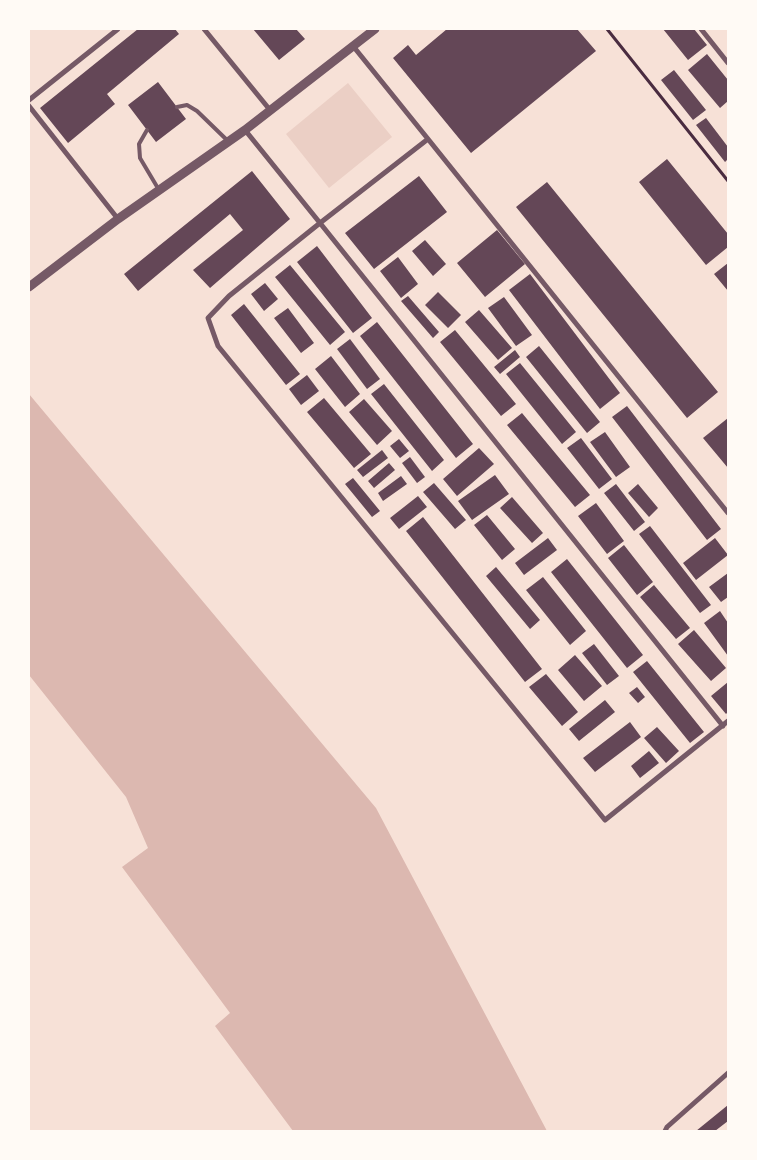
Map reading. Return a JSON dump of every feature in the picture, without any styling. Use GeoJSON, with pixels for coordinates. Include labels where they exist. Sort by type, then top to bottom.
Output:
{"type":"FeatureCollection","features":[{"type":"Feature","properties":{"kind":"street"},"geometry":{"type":"LineString","coordinates":[[29,100],[118,29]]}},
{"type":"Feature","properties":{"kind":"street"},"geometry":{"type":"LineString","coordinates":[[204,29],[270,110]]}},
{"type":"Feature","properties":{"kind":"street"},"geometry":{"type":"LineString","coordinates":[[29,287],[118,219],[246,130],[375,29]]}},
{"type":"Feature","properties":{"kind":"street"},"geometry":{"type":"LineString","coordinates":[[701,29],[728,63]]}},
{"type":"Feature","properties":{"kind":"street"},"geometry":{"type":"LineString","coordinates":[[353,46],[728,513]]}},
{"type":"Feature","properties":{"kind":"street"},"geometry":{"type":"LineString","coordinates":[[29,106],[118,219]]}},
{"type":"Feature","properties":{"kind":"street"},"geometry":{"type":"LineString","coordinates":[[246,130],[723,726]]}},
{"type":"Feature","properties":{"kind":"street"},"geometry":{"type":"LineString","coordinates":[[428,139],[229,296],[208,318],[218,346],[605,820],[728,721]]}},
{"type":"Feature","properties":{"kind":"street"},"geometry":{"type":"LineString","coordinates":[[665,1131],[667,1127],[728,1074]]}},
{"type":"Feature","properties":{"kind":"lane"},"geometry":{"type":"LineString","coordinates":[[177,107],[187,104],[197,110],[228,142]]}},
{"type":"Feature","properties":{"kind":"lane"},"geometry":{"type":"LineString","coordinates":[[147,130],[139,144],[140,158],[159,190]]}},
{"type":"Feature","properties":{"kind":"path"},"geometry":{"type":"LineString","coordinates":[[607,29],[728,180]]}},
{"type":"Feature","properties":{"kind":"shaded area"},"geometry":{"type":"Polygon","coordinates":[[[348,83],[392,137],[329,188],[286,134],[348,83]]]}},
{"type":"Feature","properties":{"kind":"shaded area"},"geometry":{"type":"Polygon","coordinates":[[[29,394],[376,808],[547,1131],[293,1131],[215,1026],[230,1013],[122,867],[148,848],[126,797],[29,675],[29,394]]]}},
{"type":"Feature","properties":{"kind":"building"},"geometry":{"type":"Polygon","coordinates":[[[138,29],[175,29],[179,34],[107,94],[115,104],[68,143],[40,108],[138,29]]]}},
{"type":"Feature","properties":{"kind":"building"},"geometry":{"type":"Polygon","coordinates":[[[253,29],[296,29],[305,39],[279,60],[253,29]]]}},
{"type":"Feature","properties":{"kind":"building"},"geometry":{"type":"Polygon","coordinates":[[[447,29],[577,29],[596,51],[471,153],[393,58],[408,45],[416,55],[447,29]]]}},
{"type":"Feature","properties":{"kind":"building"},"geometry":{"type":"Polygon","coordinates":[[[663,29],[694,29],[707,45],[688,60],[663,29]]]}},
{"type":"Feature","properties":{"kind":"building"},"geometry":{"type":"Polygon","coordinates":[[[707,54],[728,80],[728,101],[720,108],[688,70],[707,54]]]}},
{"type":"Feature","properties":{"kind":"building"},"geometry":{"type":"Polygon","coordinates":[[[674,70],[706,110],[693,120],[661,80],[674,70]]]}},
{"type":"Feature","properties":{"kind":"building"},"geometry":{"type":"Polygon","coordinates":[[[158,82],[186,119],[156,142],[128,105],[158,82]]]}},
{"type":"Feature","properties":{"kind":"building"},"geometry":{"type":"Polygon","coordinates":[[[706,118],[728,147],[728,159],[725,162],[696,125],[706,118]]]}},
{"type":"Feature","properties":{"kind":"building"},"geometry":{"type":"Polygon","coordinates":[[[667,159],[728,234],[728,247],[706,265],[639,182],[667,159]]]}},
{"type":"Feature","properties":{"kind":"building"},"geometry":{"type":"Polygon","coordinates":[[[252,171],[290,219],[210,288],[193,270],[243,230],[230,214],[138,291],[124,274],[252,171]]]}},
{"type":"Feature","properties":{"kind":"building"},"geometry":{"type":"Polygon","coordinates":[[[419,176],[447,212],[374,269],[345,233],[419,176]]]}},
{"type":"Feature","properties":{"kind":"building"},"geometry":{"type":"Polygon","coordinates":[[[547,182],[718,392],[687,418],[516,207],[547,182]]]}},
{"type":"Feature","properties":{"kind":"building"},"geometry":{"type":"Polygon","coordinates":[[[497,230],[525,264],[485,297],[457,263],[497,230]]]}},
{"type":"Feature","properties":{"kind":"building"},"geometry":{"type":"Polygon","coordinates":[[[425,240],[446,264],[433,276],[412,251],[425,240]]]}},
{"type":"Feature","properties":{"kind":"building"},"geometry":{"type":"Polygon","coordinates":[[[317,246],[372,318],[353,333],[297,262],[317,246]]]}},
{"type":"Feature","properties":{"kind":"building"},"geometry":{"type":"Polygon","coordinates":[[[398,257],[418,284],[401,298],[380,271],[398,257]]]}},
{"type":"Feature","properties":{"kind":"building"},"geometry":{"type":"Polygon","coordinates":[[[728,263],[728,291],[714,274],[728,263]]]}},
{"type":"Feature","properties":{"kind":"building"},"geometry":{"type":"Polygon","coordinates":[[[290,265],[345,332],[330,345],[275,277],[290,265]]]}},
{"type":"Feature","properties":{"kind":"building"},"geometry":{"type":"Polygon","coordinates":[[[530,274],[620,393],[600,409],[509,290],[530,274]]]}},
{"type":"Feature","properties":{"kind":"building"},"geometry":{"type":"Polygon","coordinates":[[[265,283],[278,299],[264,311],[251,294],[265,283]]]}},
{"type":"Feature","properties":{"kind":"building"},"geometry":{"type":"Polygon","coordinates":[[[438,292],[461,315],[448,328],[425,305],[438,292]]]}},
{"type":"Feature","properties":{"kind":"building"},"geometry":{"type":"Polygon","coordinates":[[[408,296],[439,332],[433,338],[401,301],[408,296]]]}},
{"type":"Feature","properties":{"kind":"building"},"geometry":{"type":"Polygon","coordinates":[[[504,297],[532,335],[516,346],[488,308],[504,297]]]}},
{"type":"Feature","properties":{"kind":"building"},"geometry":{"type":"Polygon","coordinates":[[[244,304],[300,374],[286,385],[231,315],[244,304]]]}},
{"type":"Feature","properties":{"kind":"building"},"geometry":{"type":"Polygon","coordinates":[[[288,308],[314,343],[301,353],[274,318],[288,308]]]}},
{"type":"Feature","properties":{"kind":"building"},"geometry":{"type":"Polygon","coordinates":[[[479,310],[512,348],[498,360],[465,322],[479,310]]]}},
{"type":"Feature","properties":{"kind":"building"},"geometry":{"type":"Polygon","coordinates":[[[377,322],[473,444],[456,458],[360,336],[377,322]]]}},
{"type":"Feature","properties":{"kind":"building"},"geometry":{"type":"Polygon","coordinates":[[[455,330],[516,404],[501,416],[440,342],[455,330]]]}},
{"type":"Feature","properties":{"kind":"building"},"geometry":{"type":"Polygon","coordinates":[[[350,339],[380,379],[367,389],[337,349],[350,339]]]}},
{"type":"Feature","properties":{"kind":"building"},"geometry":{"type":"Polygon","coordinates":[[[539,346],[600,422],[587,433],[526,357],[539,346]]]}},
{"type":"Feature","properties":{"kind":"building"},"geometry":{"type":"Polygon","coordinates":[[[515,350],[520,357],[500,374],[494,367],[515,350]]]}},
{"type":"Feature","properties":{"kind":"building"},"geometry":{"type":"Polygon","coordinates":[[[331,356],[360,394],[345,407],[315,369],[331,356]]]}},
{"type":"Feature","properties":{"kind":"building"},"geometry":{"type":"Polygon","coordinates":[[[520,363],[576,432],[562,444],[506,374],[520,363]]]}},
{"type":"Feature","properties":{"kind":"building"},"geometry":{"type":"Polygon","coordinates":[[[307,375],[319,391],[301,405],[289,389],[307,375]]]}},
{"type":"Feature","properties":{"kind":"building"},"geometry":{"type":"Polygon","coordinates":[[[384,384],[444,460],[432,471],[371,394],[384,384]]]}},
{"type":"Feature","properties":{"kind":"building"},"geometry":{"type":"Polygon","coordinates":[[[324,398],[371,454],[354,468],[307,412],[324,398]]]}},
{"type":"Feature","properties":{"kind":"building"},"geometry":{"type":"Polygon","coordinates":[[[364,399],[392,431],[377,445],[349,412],[364,399]]]}},
{"type":"Feature","properties":{"kind":"building"},"geometry":{"type":"Polygon","coordinates":[[[627,406],[721,529],[707,540],[612,417],[627,406]]]}},
{"type":"Feature","properties":{"kind":"building"},"geometry":{"type":"Polygon","coordinates":[[[522,413],[590,495],[575,507],[507,425],[522,413]]]}},
{"type":"Feature","properties":{"kind":"building"},"geometry":{"type":"Polygon","coordinates":[[[728,418],[728,468],[703,438],[728,418]]]}},
{"type":"Feature","properties":{"kind":"building"},"geometry":{"type":"Polygon","coordinates":[[[605,432],[630,467],[616,477],[590,442],[605,432]]]}},
{"type":"Feature","properties":{"kind":"building"},"geometry":{"type":"Polygon","coordinates":[[[581,438],[612,479],[599,489],[567,448],[581,438]]]}},
{"type":"Feature","properties":{"kind":"building"},"geometry":{"type":"Polygon","coordinates":[[[399,439],[409,451],[400,458],[390,446],[399,439]]]}},
{"type":"Feature","properties":{"kind":"building"},"geometry":{"type":"Polygon","coordinates":[[[479,448],[494,464],[457,496],[443,479],[479,448]]]}},
{"type":"Feature","properties":{"kind":"building"},"geometry":{"type":"Polygon","coordinates":[[[382,450],[388,458],[363,477],[357,470],[382,450]]]}},
{"type":"Feature","properties":{"kind":"building"},"geometry":{"type":"Polygon","coordinates":[[[410,457],[425,477],[417,483],[402,463],[410,457]]]}},
{"type":"Feature","properties":{"kind":"building"},"geometry":{"type":"Polygon","coordinates":[[[389,463],[395,470],[374,488],[368,481],[389,463]]]}},
{"type":"Feature","properties":{"kind":"building"},"geometry":{"type":"Polygon","coordinates":[[[495,475],[509,494],[472,520],[458,501],[495,475]]]}},
{"type":"Feature","properties":{"kind":"building"},"geometry":{"type":"Polygon","coordinates":[[[401,476],[407,484],[383,501],[378,493],[401,476]]]}},
{"type":"Feature","properties":{"kind":"building"},"geometry":{"type":"Polygon","coordinates":[[[353,478],[380,511],[372,517],[345,484],[353,478]]]}},
{"type":"Feature","properties":{"kind":"building"},"geometry":{"type":"Polygon","coordinates":[[[434,483],[466,520],[455,529],[423,492],[434,483]]]}},
{"type":"Feature","properties":{"kind":"building"},"geometry":{"type":"Polygon","coordinates":[[[616,484],[645,522],[634,531],[604,493],[616,484]]]}},
{"type":"Feature","properties":{"kind":"building"},"geometry":{"type":"Polygon","coordinates":[[[638,484],[658,508],[649,517],[628,493],[638,484]]]}},
{"type":"Feature","properties":{"kind":"building"},"geometry":{"type":"Polygon","coordinates":[[[418,496],[427,507],[399,529],[390,518],[418,496]]]}},
{"type":"Feature","properties":{"kind":"building"},"geometry":{"type":"Polygon","coordinates":[[[512,497],[543,533],[532,543],[500,508],[512,497]]]}},
{"type":"Feature","properties":{"kind":"building"},"geometry":{"type":"Polygon","coordinates":[[[596,503],[624,541],[607,554],[578,516],[596,503]]]}},
{"type":"Feature","properties":{"kind":"building"},"geometry":{"type":"Polygon","coordinates":[[[487,515],[515,549],[502,560],[474,525],[487,515]]]}},
{"type":"Feature","properties":{"kind":"building"},"geometry":{"type":"Polygon","coordinates":[[[423,517],[542,669],[525,682],[406,531],[423,517]]]}},
{"type":"Feature","properties":{"kind":"building"},"geometry":{"type":"Polygon","coordinates":[[[650,526],[711,605],[700,613],[639,534],[650,526]]]}},
{"type":"Feature","properties":{"kind":"building"},"geometry":{"type":"Polygon","coordinates":[[[548,538],[557,550],[524,575],[515,563],[548,538]]]}},
{"type":"Feature","properties":{"kind":"building"},"geometry":{"type":"Polygon","coordinates":[[[715,538],[728,555],[696,580],[683,563],[715,538]]]}},
{"type":"Feature","properties":{"kind":"building"},"geometry":{"type":"Polygon","coordinates":[[[624,545],[653,582],[637,595],[608,558],[624,545]]]}},
{"type":"Feature","properties":{"kind":"building"},"geometry":{"type":"Polygon","coordinates":[[[567,559],[643,655],[627,668],[551,572],[567,559]]]}},
{"type":"Feature","properties":{"kind":"building"},"geometry":{"type":"Polygon","coordinates":[[[496,567],[540,620],[530,629],[486,576],[496,567]]]}},
{"type":"Feature","properties":{"kind":"building"},"geometry":{"type":"Polygon","coordinates":[[[728,573],[728,597],[721,602],[709,587],[728,573]]]}},
{"type":"Feature","properties":{"kind":"building"},"geometry":{"type":"Polygon","coordinates":[[[543,577],[586,631],[570,645],[526,590],[543,577]]]}},
{"type":"Feature","properties":{"kind":"building"},"geometry":{"type":"Polygon","coordinates":[[[654,585],[690,628],[676,639],[640,597],[654,585]]]}},
{"type":"Feature","properties":{"kind":"building"},"geometry":{"type":"Polygon","coordinates":[[[720,611],[728,623],[728,656],[704,623],[720,611]]]}},
{"type":"Feature","properties":{"kind":"building"},"geometry":{"type":"Polygon","coordinates":[[[694,630],[726,668],[711,681],[678,644],[694,630]]]}},
{"type":"Feature","properties":{"kind":"building"},"geometry":{"type":"Polygon","coordinates":[[[594,644],[619,676],[607,685],[582,653],[594,644]]]}},
{"type":"Feature","properties":{"kind":"building"},"geometry":{"type":"Polygon","coordinates":[[[575,655],[602,686],[584,701],[558,670],[575,655]]]}},
{"type":"Feature","properties":{"kind":"building"},"geometry":{"type":"Polygon","coordinates":[[[647,661],[704,732],[690,743],[633,672],[647,661]]]}},
{"type":"Feature","properties":{"kind":"building"},"geometry":{"type":"Polygon","coordinates":[[[546,674],[578,712],[562,726],[529,687],[546,674]]]}},
{"type":"Feature","properties":{"kind":"building"},"geometry":{"type":"Polygon","coordinates":[[[728,682],[728,712],[726,714],[711,696],[728,682]]]}},
{"type":"Feature","properties":{"kind":"building"},"geometry":{"type":"Polygon","coordinates":[[[637,687],[645,697],[638,703],[629,693],[637,687]]]}},
{"type":"Feature","properties":{"kind":"building"},"geometry":{"type":"Polygon","coordinates":[[[605,700],[615,712],[579,741],[569,729],[605,700]]]}},
{"type":"Feature","properties":{"kind":"building"},"geometry":{"type":"Polygon","coordinates":[[[630,722],[641,737],[595,772],[583,758],[630,722]]]}},
{"type":"Feature","properties":{"kind":"building"},"geometry":{"type":"Polygon","coordinates":[[[657,727],[679,751],[666,763],[644,738],[657,727]]]}},
{"type":"Feature","properties":{"kind":"building"},"geometry":{"type":"Polygon","coordinates":[[[649,751],[659,763],[640,778],[631,766],[649,751]]]}},
{"type":"Feature","properties":{"kind":"building"},"geometry":{"type":"Polygon","coordinates":[[[728,1105],[728,1121],[715,1131],[696,1131],[728,1105]]]}}]}
